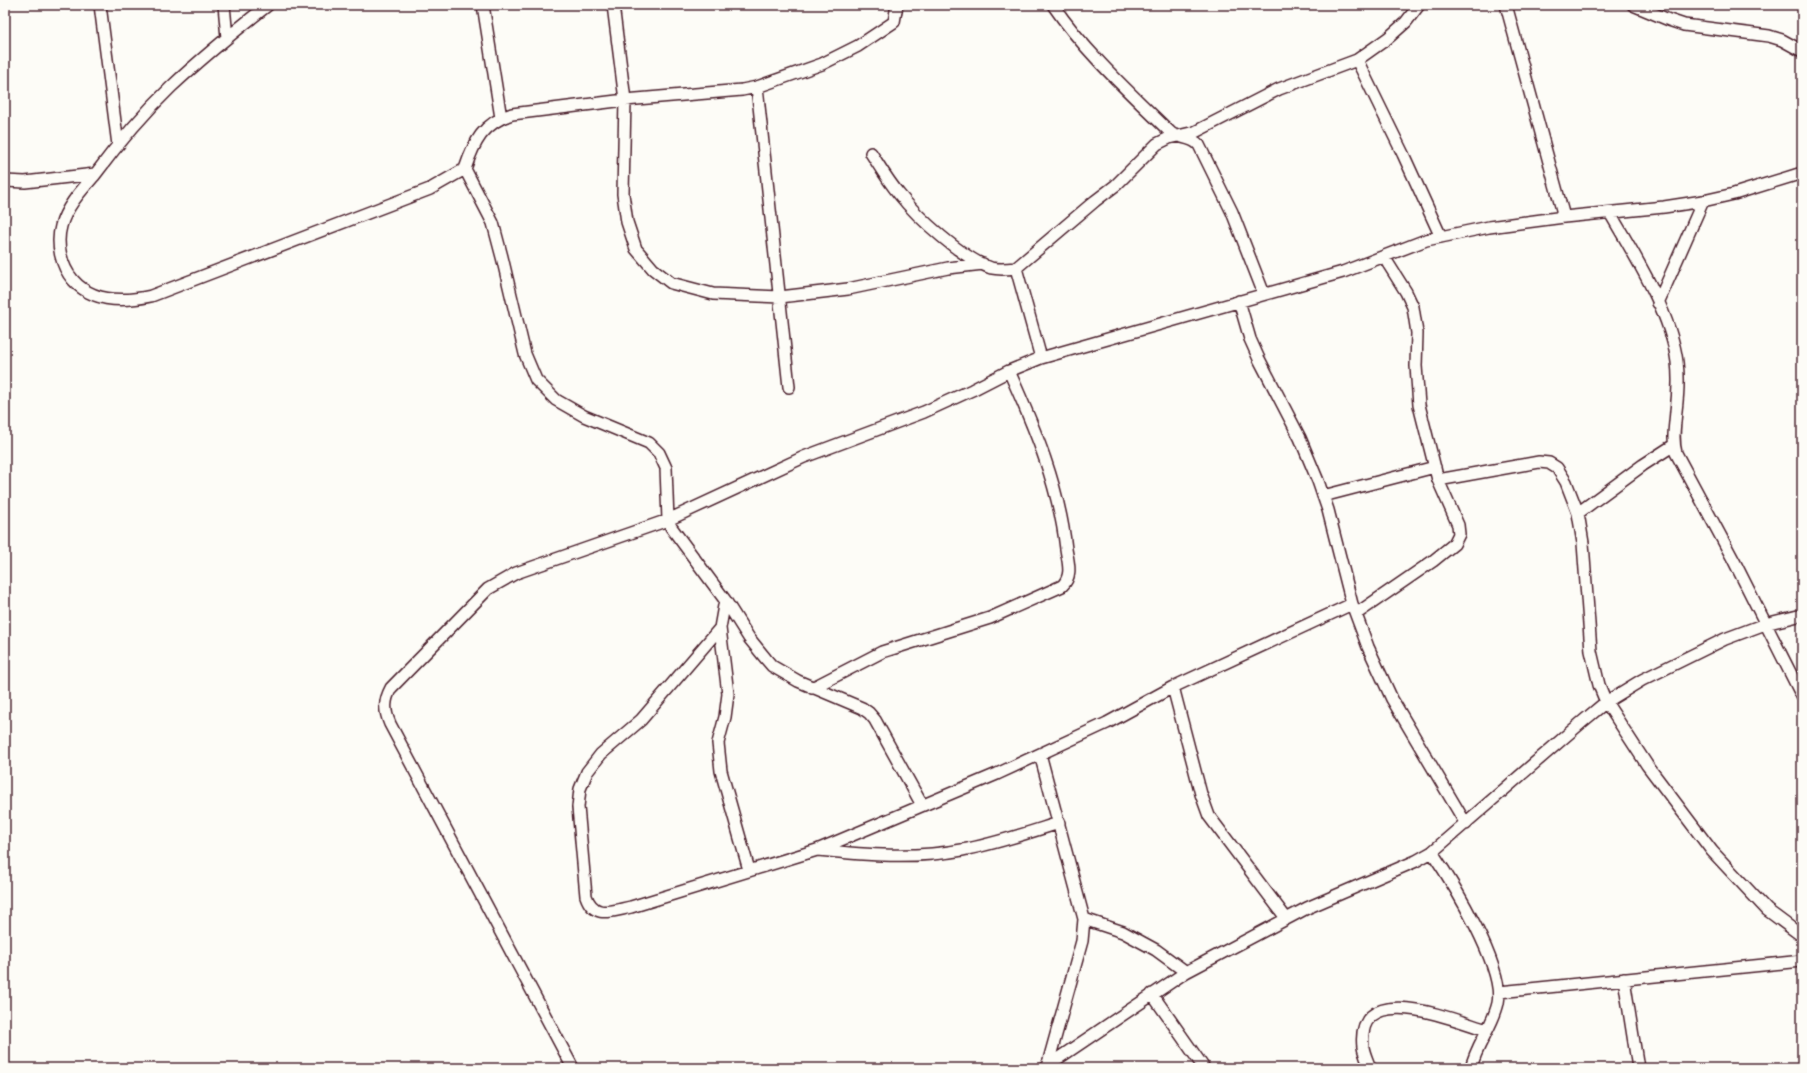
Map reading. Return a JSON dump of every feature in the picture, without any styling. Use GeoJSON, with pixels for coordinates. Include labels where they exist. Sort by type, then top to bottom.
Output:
{"type":"FeatureCollection","features":[{"type":"Feature","properties":{"kind":"street"},"geometry":{"type":"LineString","coordinates":[[100,5],[118,145]]}},
{"type":"Feature","properties":{"kind":"street"},"geometry":{"type":"LineString","coordinates":[[224,5],[227,38]]}},
{"type":"Feature","properties":{"kind":"street"},"geometry":{"type":"LineString","coordinates":[[268,5],[227,38],[170,88],[118,145],[66,210],[60,226],[60,251],[66,271],[76,283],[86,291],[108,299],[123,300],[151,296],[430,189],[465,169],[478,138],[490,124],[512,114],[625,100],[742,90],[757,87],[822,64],[858,46],[894,22],[897,5]]}},
{"type":"Feature","properties":{"kind":"street"},"geometry":{"type":"LineString","coordinates":[[482,5],[501,118]]}},
{"type":"Feature","properties":{"kind":"street"},"geometry":{"type":"LineString","coordinates":[[613,5],[625,100],[623,194],[627,222],[636,249],[653,269],[671,283],[713,294],[780,297],[848,289],[940,269],[983,264]]}},
{"type":"Feature","properties":{"kind":"street"},"geometry":{"type":"LineString","coordinates":[[1053,5],[1061,17],[1132,96],[1171,133],[1178,137],[1196,141],[1207,159],[1232,212],[1264,294]]}},
{"type":"Feature","properties":{"kind":"street"},"geometry":{"type":"LineString","coordinates":[[871,153],[897,192],[914,212],[936,232],[983,264],[1003,270],[1016,268],[1116,185],[1157,144],[1195,132],[1279,89],[1357,60],[1388,38],[1406,22],[1419,5]]}},
{"type":"Feature","properties":{"kind":"street"},"geometry":{"type":"LineString","coordinates":[[1506,5],[1564,217]]}},
{"type":"Feature","properties":{"kind":"street"},"geometry":{"type":"LineString","coordinates":[[1633,5],[1684,25],[1769,36],[1782,40],[1802,51]]}},
{"type":"Feature","properties":{"kind":"street"},"geometry":{"type":"LineString","coordinates":[[1357,60],[1403,154],[1441,237]]}},
{"type":"Feature","properties":{"kind":"street"},"geometry":{"type":"LineString","coordinates":[[757,87],[789,387]]}},
{"type":"Feature","properties":{"kind":"street"},"geometry":{"type":"LineString","coordinates":[[465,169],[493,223],[525,354],[536,380],[556,400],[584,416],[649,443],[658,453],[666,468],[668,520],[671,527],[699,567],[725,600],[749,638],[772,666],[812,688],[862,708],[869,713],[875,720],[922,805]]}},
{"type":"Feature","properties":{"kind":"street"},"geometry":{"type":"LineString","coordinates":[[573,1068],[390,724],[384,707],[386,697],[391,688],[483,594],[502,580],[516,573],[668,520],[804,457],[924,412],[1009,371],[1041,358],[1193,316],[1239,301],[1343,272],[1400,248],[1426,240],[1489,227],[1703,201],[1734,194],[1802,173]]}},
{"type":"Feature","properties":{"kind":"street"},"geometry":{"type":"LineString","coordinates":[[5,181],[25,182],[95,174]]}},
{"type":"Feature","properties":{"kind":"street"},"geometry":{"type":"LineString","coordinates":[[1658,303],[1703,201]]}},
{"type":"Feature","properties":{"kind":"street"},"geometry":{"type":"LineString","coordinates":[[1610,213],[1634,253],[1658,303],[1674,343],[1678,382],[1674,445],[1680,462],[1734,561],[1802,696]]}},
{"type":"Feature","properties":{"kind":"street"},"geometry":{"type":"LineString","coordinates":[[720,628],[646,715],[601,754],[587,772],[580,789],[578,807],[586,896],[589,904],[594,909],[602,912],[609,912],[631,907],[817,850],[1107,724],[1173,687],[1354,609],[1433,561],[1454,544],[1458,539],[1458,525],[1438,480],[1426,436],[1416,385],[1417,333],[1413,307],[1406,292],[1384,256]]}},
{"type":"Feature","properties":{"kind":"street"},"geometry":{"type":"LineString","coordinates":[[1016,268],[1041,358]]}},
{"type":"Feature","properties":{"kind":"street"},"geometry":{"type":"LineString","coordinates":[[1239,301],[1250,339],[1259,360],[1300,438],[1323,496],[1354,609],[1368,646],[1392,699],[1466,824]]}},
{"type":"Feature","properties":{"kind":"street"},"geometry":{"type":"LineString","coordinates":[[812,688],[882,652],[990,618],[1062,586],[1065,583],[1069,572],[1065,541],[1060,511],[1050,471],[1033,425],[1009,371]]}},
{"type":"Feature","properties":{"kind":"street"},"geometry":{"type":"LineString","coordinates":[[1578,513],[1643,465],[1674,445]]}},
{"type":"Feature","properties":{"kind":"street"},"geometry":{"type":"LineString","coordinates":[[1438,480],[1528,464],[1549,463],[1557,468],[1566,482],[1578,513],[1583,543],[1591,651],[1599,685],[1606,702],[1647,765],[1712,851],[1767,910],[1802,936]]}},
{"type":"Feature","properties":{"kind":"street"},"geometry":{"type":"LineString","coordinates":[[1323,496],[1435,468]]}},
{"type":"Feature","properties":{"kind":"street"},"geometry":{"type":"LineString","coordinates":[[725,600],[720,628],[728,694],[725,717],[718,743],[718,754],[721,771],[749,870]]}},
{"type":"Feature","properties":{"kind":"street"},"geometry":{"type":"LineString","coordinates":[[1046,1067],[1186,972],[1286,918],[1416,861],[1432,852],[1606,702],[1642,680],[1725,639],[1765,624],[1802,615]]}},
{"type":"Feature","properties":{"kind":"street"},"geometry":{"type":"LineString","coordinates":[[1173,687],[1201,794],[1209,816],[1286,918]]}},
{"type":"Feature","properties":{"kind":"street"},"geometry":{"type":"LineString","coordinates":[[1040,754],[1084,919],[1082,941],[1046,1067]]}},
{"type":"Feature","properties":{"kind":"street"},"geometry":{"type":"LineString","coordinates":[[817,850],[882,856],[945,853],[985,845],[1059,823]]}},
{"type":"Feature","properties":{"kind":"street"},"geometry":{"type":"LineString","coordinates":[[1432,852],[1450,878],[1489,956],[1499,992],[1498,1004],[1474,1057],[1471,1068]]}},
{"type":"Feature","properties":{"kind":"street"},"geometry":{"type":"LineString","coordinates":[[1084,919],[1123,932],[1156,950],[1186,972]]}},
{"type":"Feature","properties":{"kind":"street"},"geometry":{"type":"LineString","coordinates":[[1499,992],[1802,961]]}},
{"type":"Feature","properties":{"kind":"street"},"geometry":{"type":"LineString","coordinates":[[1624,979],[1638,1068]]}},
{"type":"Feature","properties":{"kind":"street"},"geometry":{"type":"LineString","coordinates":[[1152,994],[1204,1068]]}},
{"type":"Feature","properties":{"kind":"street"},"geometry":{"type":"LineString","coordinates":[[1370,1068],[1363,1048],[1363,1028],[1370,1016],[1386,1008],[1406,1008],[1421,1011],[1487,1030]]}}]}
